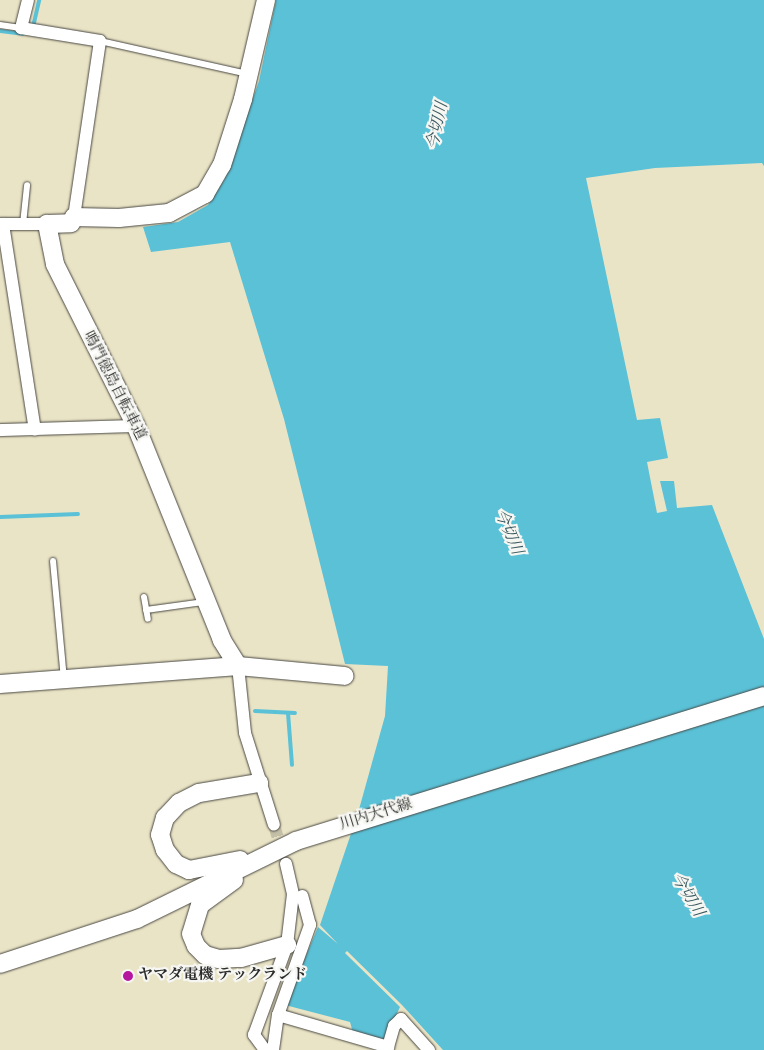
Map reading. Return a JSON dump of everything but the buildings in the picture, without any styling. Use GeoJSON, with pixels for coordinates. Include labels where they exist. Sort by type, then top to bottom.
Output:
{"type":"FeatureCollection","features":[{"type":"Feature","properties":{"kind":"main road"},"geometry":{"type":"LineString","coordinates":[[47,224],[71,222],[74,217],[119,218],[169,212],[204,194],[222,165],[249,74],[266,0]]}},
{"type":"Feature","properties":{"kind":"main road","name":"鳴門徳島自転車道"},"geometry":{"type":"LineString","coordinates":[[47,224],[55,264],[136,426],[209,601],[222,640],[238,666]]}},
{"type":"Feature","properties":{"kind":"main road"},"geometry":{"type":"LineString","coordinates":[[0,684],[238,666],[345,676]]}},
{"type":"Feature","properties":{"kind":"main road","name":"川内大代線"},"geometry":{"type":"LineString","coordinates":[[0,964],[136,919],[268,854],[343,825],[764,696]]}},
{"type":"Feature","properties":{"kind":"main road"},"geometry":{"type":"LineString","coordinates":[[259,783],[199,792],[179,803],[165,818],[160,835],[165,850],[176,864],[189,870],[268,854]]}},
{"type":"Feature","properties":{"kind":"main road"},"geometry":{"type":"LineString","coordinates":[[268,854],[200,905],[191,934],[205,955],[219,959],[241,958],[287,945]]}},
{"type":"Feature","properties":{"kind":"street"},"geometry":{"type":"LineString","coordinates":[[28,0],[21,28],[100,42],[74,217]]}},
{"type":"Feature","properties":{"kind":"street"},"geometry":{"type":"LineString","coordinates":[[35,430],[1,224],[47,224]]}},
{"type":"Feature","properties":{"kind":"street"},"geometry":{"type":"LineString","coordinates":[[0,430],[136,426]]}},
{"type":"Feature","properties":{"kind":"street"},"geometry":{"type":"LineString","coordinates":[[238,666],[245,733],[259,783],[274,826]]}},
{"type":"Feature","properties":{"kind":"street"},"geometry":{"type":"LineString","coordinates":[[265,1050],[254,1035],[287,945],[293,894],[286,864]]}},
{"type":"Feature","properties":{"kind":"street"},"geometry":{"type":"LineString","coordinates":[[273,1050],[278,1014],[310,924],[302,896]]}},
{"type":"Feature","properties":{"kind":"street"},"geometry":{"type":"LineString","coordinates":[[278,1014],[388,1047],[394,1026],[401,1019],[429,1050]]}},
{"type":"Feature","properties":{"kind":"lane"},"geometry":{"type":"LineString","coordinates":[[0,24],[21,28]]}},
{"type":"Feature","properties":{"kind":"lane"},"geometry":{"type":"LineString","coordinates":[[100,42],[249,74]]}},
{"type":"Feature","properties":{"kind":"lane"},"geometry":{"type":"LineString","coordinates":[[23,224],[27,185]]}},
{"type":"Feature","properties":{"kind":"lane"},"geometry":{"type":"LineString","coordinates":[[53,561],[64,679]]}},
{"type":"Feature","properties":{"kind":"lane"},"geometry":{"type":"LineString","coordinates":[[144,597],[148,619]]}},
{"type":"Feature","properties":{"kind":"lane"},"geometry":{"type":"LineString","coordinates":[[146,610],[209,601]]}},
{"type":"Feature","properties":{"kind":"water","name":"今切川"},"geometry":{"type":"Polygon","coordinates":[[[276,0],[764,0],[764,166],[762,163],[655,168],[586,178],[637,420],[660,418],[668,458],[647,462],[657,513],[667,511],[660,481],[674,481],[677,508],[712,505],[764,639],[764,1050],[443,1050],[402,1005],[347,951],[345,953],[400,1007],[384,1041],[353,1033],[350,1022],[285,1005],[318,927],[338,944],[320,925],[358,813],[385,716],[388,666],[345,664],[284,419],[230,242],[151,252],[143,227],[178,222],[208,205],[224,180],[259,81],[276,0]]]}},
{"type":"Feature","properties":{"kind":"waterway"},"geometry":{"type":"LineString","coordinates":[[33,27],[39,0]]}},
{"type":"Feature","properties":{"kind":"waterway"},"geometry":{"type":"LineString","coordinates":[[0,31],[23,34]]}},
{"type":"Feature","properties":{"kind":"waterway"},"geometry":{"type":"LineString","coordinates":[[0,517],[78,514]]}},
{"type":"Feature","properties":{"kind":"waterway"},"geometry":{"type":"LineString","coordinates":[[255,711],[295,713]]}},
{"type":"Feature","properties":{"kind":"waterway"},"geometry":{"type":"LineString","coordinates":[[288,713],[292,765]]}},
{"type":"Feature","properties":{"kind":"tunnel"},"geometry":{"type":"LineString","coordinates":[[274,825],[283,854]]}},
{"type":"Feature","properties":{"kind":"place","name":"ヤマダ電機 テックランド"},"geometry":{"type":"Point","coordinates":[128,976]}}]}
